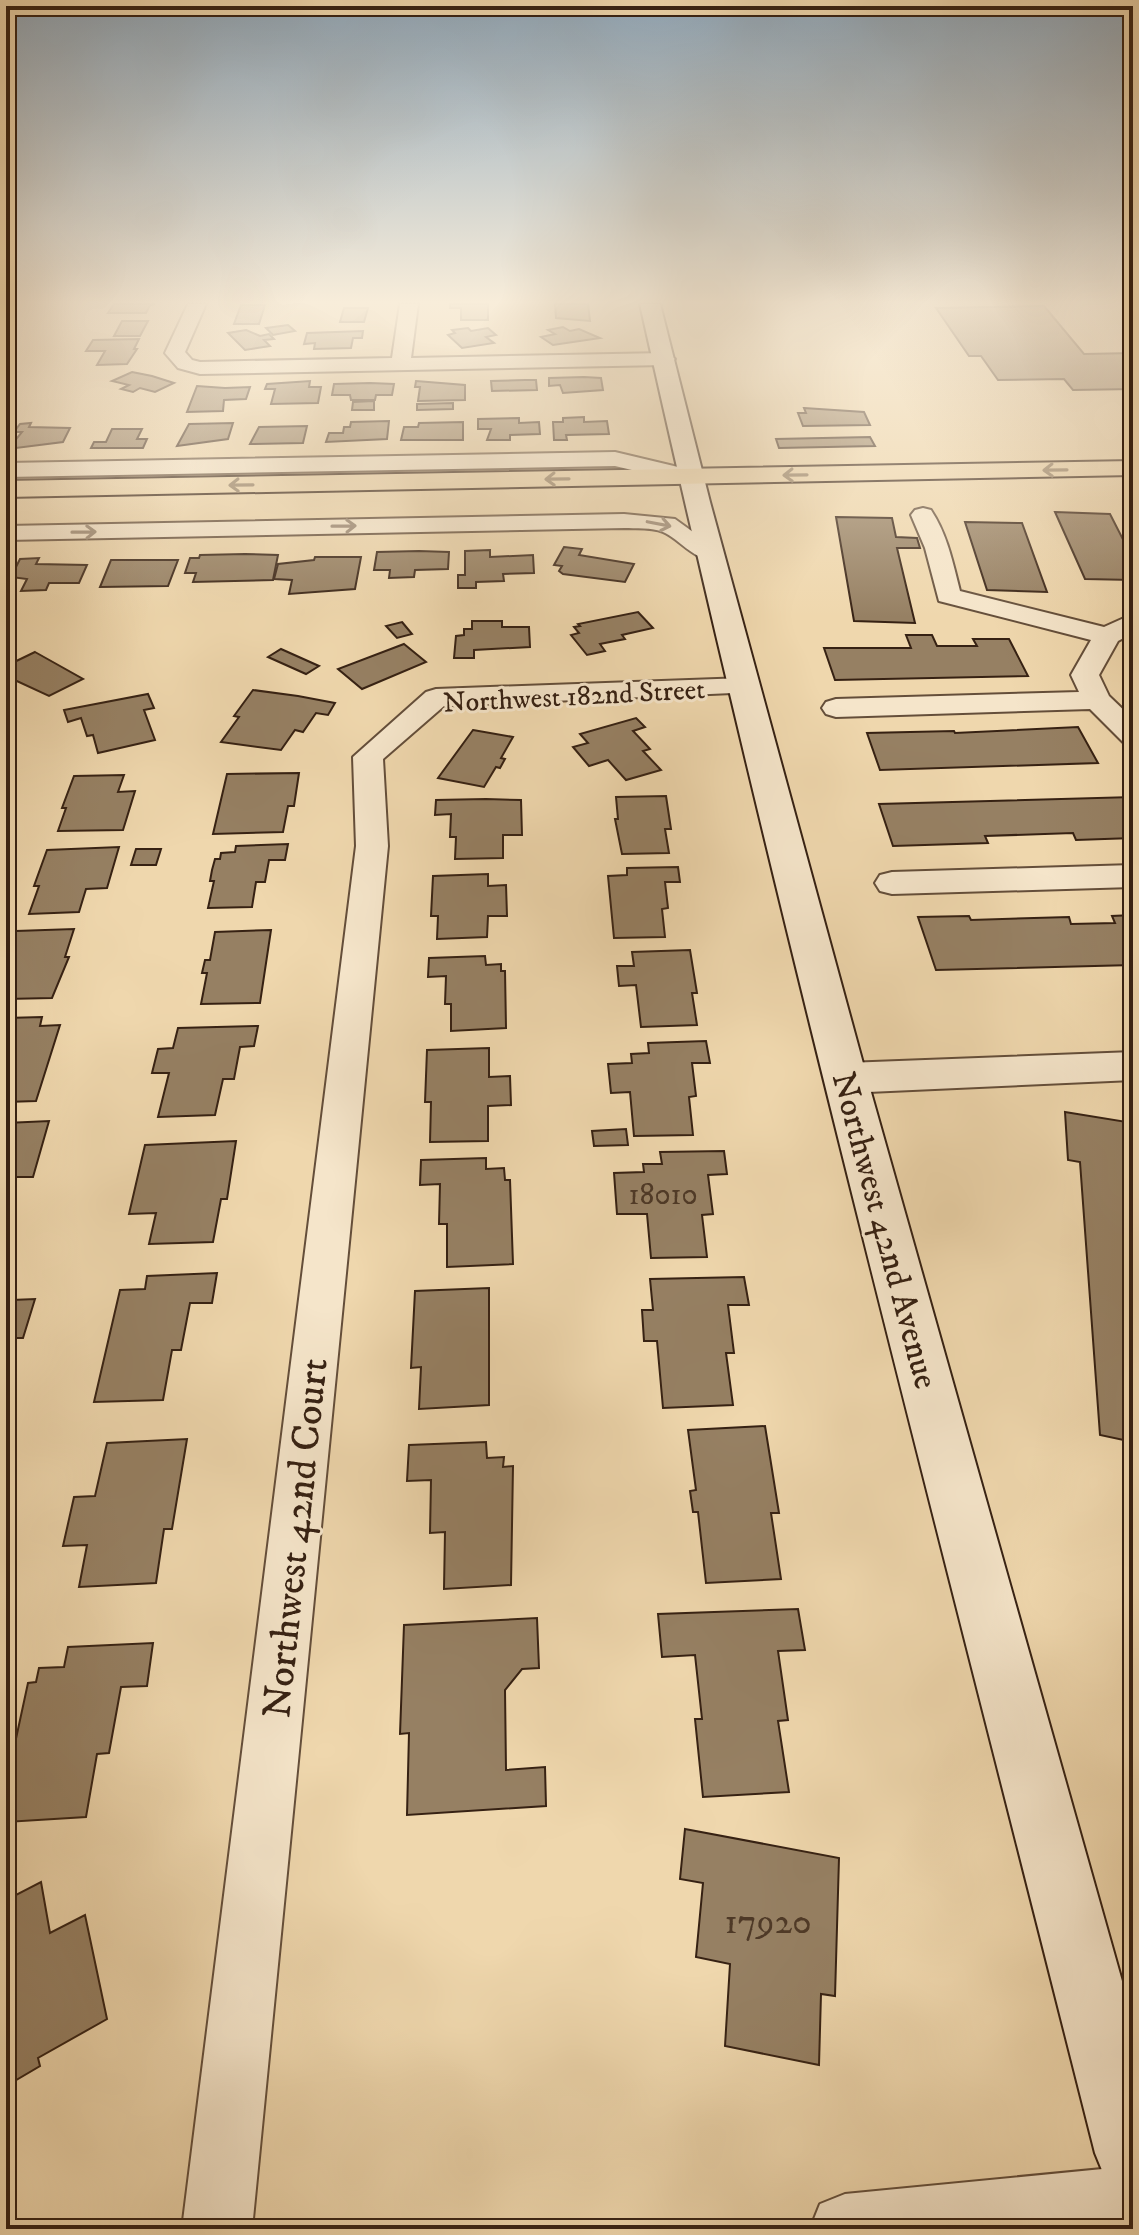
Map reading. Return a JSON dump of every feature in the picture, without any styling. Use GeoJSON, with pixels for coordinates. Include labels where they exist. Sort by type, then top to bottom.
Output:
{"type":"FeatureCollection","features":[{"type":"Feature","properties":{"kind":"main road"},"geometry":{"type":"LineString","coordinates":[[6,514],[694,490],[1133,468]]}},
{"type":"Feature","properties":{"kind":"main road"},"geometry":{"type":"LineString","coordinates":[[6,489],[694,490],[728,502]]}},
{"type":"Feature","properties":{"kind":"main road"},"geometry":{"type":"LineString","coordinates":[[899,498],[946,497]]}},
{"type":"Feature","properties":{"kind":"street","name":"Northwest 42nd Avenue"},"geometry":{"type":"LineString","coordinates":[[676,408],[710,553],[846,1078],[1133,2153]]}},
{"type":"Feature","properties":{"kind":"street"},"geometry":{"type":"LineString","coordinates":[[6,470],[615,459],[694,490]]}},
{"type":"Feature","properties":{"kind":"street"},"geometry":{"type":"LineString","coordinates":[[923,515],[937,548],[948,596],[1107,636]]}},
{"type":"Feature","properties":{"kind":"street"},"geometry":{"type":"LineString","coordinates":[[6,533],[624,521],[667,524],[710,553]]}},
{"type":"Feature","properties":{"kind":"street"},"geometry":{"type":"LineString","coordinates":[[1133,622],[1107,636],[1085,675],[1097,700],[1133,736]]}},
{"type":"Feature","properties":{"kind":"street","name":"Northwest 182nd Street"},"geometry":{"type":"LineString","coordinates":[[372,846],[368,757],[436,698],[745,686]]}},
{"type":"Feature","properties":{"kind":"street"},"geometry":{"type":"LineString","coordinates":[[836,708],[1097,700]]}},
{"type":"Feature","properties":{"kind":"street","name":"Northwest 42nd Court"},"geometry":{"type":"LineString","coordinates":[[217,2229],[372,846]]}},
{"type":"Feature","properties":{"kind":"street"},"geometry":{"type":"LineString","coordinates":[[892,883],[1133,876]]}},
{"type":"Feature","properties":{"kind":"street"},"geometry":{"type":"LineString","coordinates":[[846,1078],[1133,1066]]}},
{"type":"Feature","properties":{"kind":"street"},"geometry":{"type":"LineString","coordinates":[[845,2229],[1133,2201]]}},
{"type":"Feature","properties":{"kind":"building"},"geometry":{"type":"Polygon","coordinates":[[[188,408],[223,408],[223,411],[187,412],[188,408]]]}},
{"type":"Feature","properties":{"kind":"building"},"geometry":{"type":"Polygon","coordinates":[[[417,408],[453,408],[453,409],[417,408]]]}},
{"type":"Feature","properties":{"kind":"building"},"geometry":{"type":"Polygon","coordinates":[[[804,408],[864,412],[870,425],[803,426],[798,413],[806,413],[804,408]]]}},
{"type":"Feature","properties":{"kind":"building"},"geometry":{"type":"Polygon","coordinates":[[[584,417],[584,422],[607,421],[609,434],[566,435],[567,440],[554,440],[553,422],[584,417]]]}},
{"type":"Feature","properties":{"kind":"building"},"geometry":{"type":"Polygon","coordinates":[[[519,418],[519,423],[539,422],[540,434],[510,435],[510,440],[487,440],[491,429],[478,429],[478,419],[519,418]]]}},
{"type":"Feature","properties":{"kind":"building"},"geometry":{"type":"Polygon","coordinates":[[[389,421],[387,439],[326,442],[329,433],[343,433],[344,427],[350,427],[351,422],[389,421]]]}},
{"type":"Feature","properties":{"kind":"building"},"geometry":{"type":"Polygon","coordinates":[[[463,422],[463,440],[401,440],[404,427],[418,427],[419,423],[463,422]]]}},
{"type":"Feature","properties":{"kind":"building"},"geometry":{"type":"Polygon","coordinates":[[[31,423],[29,427],[70,428],[63,442],[8,449],[22,432],[14,432],[20,424],[31,423]]]}},
{"type":"Feature","properties":{"kind":"building"},"geometry":{"type":"Polygon","coordinates":[[[233,423],[228,439],[177,446],[189,424],[233,423]]]}},
{"type":"Feature","properties":{"kind":"building"},"geometry":{"type":"Polygon","coordinates":[[[307,426],[303,443],[250,444],[259,427],[307,426]]]}},
{"type":"Feature","properties":{"kind":"building"},"geometry":{"type":"Polygon","coordinates":[[[112,429],[142,429],[137,439],[147,439],[143,448],[91,448],[94,442],[106,442],[112,429]]]}},
{"type":"Feature","properties":{"kind":"building"},"geometry":{"type":"Polygon","coordinates":[[[870,437],[875,446],[779,448],[776,439],[870,437]]]}},
{"type":"Feature","properties":{"kind":"building"},"geometry":{"type":"Polygon","coordinates":[[[1055,512],[1110,514],[1133,559],[1133,580],[1085,579],[1055,512]]]}},
{"type":"Feature","properties":{"kind":"building"},"geometry":{"type":"Polygon","coordinates":[[[836,517],[892,518],[896,537],[917,538],[920,548],[897,548],[915,623],[854,621],[836,517]]]}},
{"type":"Feature","properties":{"kind":"building"},"geometry":{"type":"Polygon","coordinates":[[[965,522],[1022,523],[1047,592],[987,590],[965,522]]]}},
{"type":"Feature","properties":{"kind":"building"},"geometry":{"type":"Polygon","coordinates":[[[564,547],[582,549],[579,555],[634,564],[625,582],[563,574],[559,571],[562,566],[554,565],[564,547]]]}},
{"type":"Feature","properties":{"kind":"building"},"geometry":{"type":"Polygon","coordinates":[[[490,550],[490,557],[533,555],[534,573],[503,574],[504,581],[476,582],[476,588],[458,588],[458,575],[465,575],[465,551],[490,550]]]}},
{"type":"Feature","properties":{"kind":"building"},"geometry":{"type":"Polygon","coordinates":[[[377,552],[449,552],[448,569],[415,570],[414,577],[389,578],[390,570],[374,570],[377,552]]]}},
{"type":"Feature","properties":{"kind":"building"},"geometry":{"type":"Polygon","coordinates":[[[278,555],[273,580],[193,582],[196,573],[185,573],[190,558],[278,555]]]}},
{"type":"Feature","properties":{"kind":"building"},"geometry":{"type":"Polygon","coordinates":[[[315,557],[361,557],[355,589],[289,594],[292,580],[274,579],[278,564],[314,560],[315,557]]]}},
{"type":"Feature","properties":{"kind":"building"},"geometry":{"type":"Polygon","coordinates":[[[39,558],[36,564],[87,565],[79,583],[49,583],[46,590],[21,591],[27,579],[11,577],[20,559],[39,558]]]}},
{"type":"Feature","properties":{"kind":"building"},"geometry":{"type":"Polygon","coordinates":[[[111,560],[178,560],[168,586],[100,587],[111,560]]]}},
{"type":"Feature","properties":{"kind":"building"},"geometry":{"type":"Polygon","coordinates":[[[638,612],[653,628],[622,635],[625,639],[600,644],[605,651],[587,655],[571,635],[579,633],[574,627],[580,626],[578,624],[638,612]]]}},
{"type":"Feature","properties":{"kind":"building"},"geometry":{"type":"Polygon","coordinates":[[[472,621],[502,621],[502,627],[529,627],[530,647],[474,650],[474,658],[454,658],[456,636],[464,635],[464,629],[472,629],[472,621]]]}},
{"type":"Feature","properties":{"kind":"building"},"geometry":{"type":"Polygon","coordinates":[[[402,622],[412,634],[397,638],[386,626],[402,622]]]}},
{"type":"Feature","properties":{"kind":"building"},"geometry":{"type":"Polygon","coordinates":[[[906,635],[932,635],[937,646],[977,646],[973,639],[1009,639],[1028,676],[835,680],[824,648],[911,648],[906,635]]]}},
{"type":"Feature","properties":{"kind":"building"},"geometry":{"type":"Polygon","coordinates":[[[404,644],[426,662],[362,689],[338,669],[404,644]]]}},
{"type":"Feature","properties":{"kind":"building"},"geometry":{"type":"Polygon","coordinates":[[[281,649],[319,666],[306,674],[268,657],[281,649]]]}},
{"type":"Feature","properties":{"kind":"building"},"geometry":{"type":"Polygon","coordinates":[[[35,652],[83,679],[49,696],[6,676],[6,666],[35,652]]]}},
{"type":"Feature","properties":{"kind":"building"},"geometry":{"type":"Polygon","coordinates":[[[253,690],[335,703],[328,715],[316,713],[303,732],[295,730],[281,750],[221,742],[239,717],[234,716],[253,690]]]}},
{"type":"Feature","properties":{"kind":"building"},"geometry":{"type":"Polygon","coordinates":[[[148,694],[154,708],[144,710],[155,740],[98,753],[93,735],[87,736],[81,718],[68,722],[64,710],[148,694]]]}},
{"type":"Feature","properties":{"kind":"building"},"geometry":{"type":"Polygon","coordinates":[[[636,718],[645,727],[633,731],[650,749],[643,751],[661,770],[626,780],[608,760],[589,766],[573,747],[588,743],[580,734],[636,718]]]}},
{"type":"Feature","properties":{"kind":"building"},"geometry":{"type":"Polygon","coordinates":[[[1078,727],[1098,763],[880,770],[867,733],[955,733],[1078,727]]]}},
{"type":"Feature","properties":{"kind":"building"},"geometry":{"type":"Polygon","coordinates":[[[473,730],[513,737],[501,758],[505,759],[500,768],[496,767],[484,787],[438,778],[473,730]]]}},
{"type":"Feature","properties":{"kind":"building"},"geometry":{"type":"Polygon","coordinates":[[[299,773],[294,806],[288,806],[283,832],[213,834],[227,774],[299,773]]]}},
{"type":"Feature","properties":{"kind":"building"},"geometry":{"type":"Polygon","coordinates":[[[124,775],[118,792],[135,791],[123,830],[58,831],[66,808],[62,808],[74,776],[124,775]]]}},
{"type":"Feature","properties":{"kind":"building"},"geometry":{"type":"Polygon","coordinates":[[[666,796],[671,829],[665,829],[669,853],[622,854],[615,819],[618,819],[616,797],[666,796]]]}},
{"type":"Feature","properties":{"kind":"building"},"geometry":{"type":"Polygon","coordinates":[[[1133,797],[1133,838],[1076,840],[1073,833],[985,836],[988,843],[893,846],[879,804],[1133,797]]]}},
{"type":"Feature","properties":{"kind":"building"},"geometry":{"type":"Polygon","coordinates":[[[436,800],[521,800],[522,835],[503,835],[503,858],[455,859],[456,837],[450,837],[451,814],[435,815],[436,800]]]}},
{"type":"Feature","properties":{"kind":"building"},"geometry":{"type":"Polygon","coordinates":[[[288,844],[285,860],[269,860],[265,882],[256,882],[252,907],[208,908],[214,881],[210,881],[212,870],[215,859],[220,859],[221,853],[235,852],[236,846],[288,844]]]}},
{"type":"Feature","properties":{"kind":"building"},"geometry":{"type":"Polygon","coordinates":[[[119,847],[107,888],[86,889],[79,912],[29,914],[39,886],[34,886],[47,850],[119,847]]]}},
{"type":"Feature","properties":{"kind":"building"},"geometry":{"type":"Polygon","coordinates":[[[136,849],[161,849],[156,865],[131,865],[136,849]]]}},
{"type":"Feature","properties":{"kind":"building"},"geometry":{"type":"Polygon","coordinates":[[[678,867],[680,882],[665,882],[668,908],[662,909],[665,937],[614,938],[608,876],[627,875],[627,868],[678,867]]]}},
{"type":"Feature","properties":{"kind":"building"},"geometry":{"type":"Polygon","coordinates":[[[488,874],[488,886],[506,885],[507,916],[488,916],[487,937],[437,939],[438,916],[431,916],[433,876],[488,874]]]}},
{"type":"Feature","properties":{"kind":"building"},"geometry":{"type":"Polygon","coordinates":[[[1133,915],[1133,965],[936,970],[918,917],[969,916],[971,920],[1069,917],[1071,924],[1115,923],[1112,916],[1133,915]]]}},
{"type":"Feature","properties":{"kind":"building"},"geometry":{"type":"Polygon","coordinates":[[[74,929],[65,957],[69,957],[52,998],[6,999],[6,958],[16,931],[74,929]]]}},
{"type":"Feature","properties":{"kind":"building"},"geometry":{"type":"Polygon","coordinates":[[[271,930],[260,1003],[201,1004],[207,973],[202,973],[205,960],[210,960],[215,932],[271,930]]]}},
{"type":"Feature","properties":{"kind":"building"},"geometry":{"type":"Polygon","coordinates":[[[690,950],[697,993],[692,993],[697,1025],[641,1027],[636,985],[619,986],[617,966],[634,966],[632,952],[690,950]]]}},
{"type":"Feature","properties":{"kind":"building"},"geometry":{"type":"Polygon","coordinates":[[[485,956],[486,965],[501,964],[501,971],[505,971],[506,1028],[451,1031],[451,1004],[445,1004],[446,976],[428,977],[429,958],[485,956]]]}},
{"type":"Feature","properties":{"kind":"building"},"geometry":{"type":"Polygon","coordinates":[[[42,1017],[40,1026],[60,1025],[36,1101],[6,1102],[6,1018],[42,1017]]]}},
{"type":"Feature","properties":{"kind":"building"},"geometry":{"type":"Polygon","coordinates":[[[258,1026],[254,1046],[240,1047],[234,1079],[223,1079],[215,1115],[158,1117],[169,1073],[152,1073],[158,1049],[173,1048],[178,1028],[258,1026]]]}},
{"type":"Feature","properties":{"kind":"building"},"geometry":{"type":"Polygon","coordinates":[[[706,1041],[710,1063],[692,1063],[696,1096],[689,1097],[693,1135],[634,1136],[630,1092],[611,1093],[608,1064],[632,1063],[631,1054],[649,1053],[648,1043],[706,1041]]]}},
{"type":"Feature","properties":{"kind":"building"},"geometry":{"type":"Polygon","coordinates":[[[489,1048],[489,1077],[510,1076],[511,1105],[488,1106],[488,1141],[430,1142],[431,1102],[425,1102],[427,1050],[489,1048]]]}},
{"type":"Feature","properties":{"kind":"building"},"geometry":{"type":"Polygon","coordinates":[[[1065,1112],[1133,1123],[1133,1442],[1100,1435],[1080,1162],[1068,1160],[1065,1112]]]}},
{"type":"Feature","properties":{"kind":"building"},"geometry":{"type":"Polygon","coordinates":[[[49,1121],[33,1177],[6,1177],[6,1123],[49,1121]]]}},
{"type":"Feature","properties":{"kind":"building"},"geometry":{"type":"Polygon","coordinates":[[[626,1129],[628,1145],[594,1146],[592,1131],[626,1129]]]}},
{"type":"Feature","properties":{"kind":"building"},"geometry":{"type":"Polygon","coordinates":[[[236,1141],[227,1199],[221,1199],[213,1242],[149,1244],[156,1213],[129,1214],[145,1145],[236,1141]]]}},
{"type":"Feature","properties":{"kind":"building"},"geometry":{"type":"Polygon","coordinates":[[[724,1151],[727,1174],[708,1175],[713,1214],[702,1215],[707,1257],[651,1258],[647,1214],[617,1214],[614,1173],[644,1172],[643,1164],[662,1164],[660,1152],[724,1151]]]}},
{"type":"Feature","properties":{"kind":"building"},"geometry":{"type":"Polygon","coordinates":[[[486,1158],[486,1169],[504,1168],[505,1180],[510,1180],[513,1264],[447,1267],[447,1224],[439,1224],[440,1184],[420,1185],[421,1160],[486,1158]]]}},
{"type":"Feature","properties":{"kind":"building"},"geometry":{"type":"Polygon","coordinates":[[[217,1273],[212,1303],[190,1303],[181,1350],[172,1350],[163,1400],[94,1402],[120,1290],[145,1289],[147,1276],[217,1273]]]}},
{"type":"Feature","properties":{"kind":"building"},"geometry":{"type":"Polygon","coordinates":[[[744,1277],[749,1305],[728,1305],[734,1353],[726,1353],[733,1405],[663,1408],[657,1341],[644,1341],[642,1310],[653,1310],[650,1279],[744,1277]]]}},
{"type":"Feature","properties":{"kind":"building"},"geometry":{"type":"Polygon","coordinates":[[[489,1288],[489,1405],[419,1409],[421,1367],[411,1368],[415,1291],[489,1288]]]}},
{"type":"Feature","properties":{"kind":"building"},"geometry":{"type":"Polygon","coordinates":[[[35,1299],[23,1338],[6,1338],[6,1319],[12,1300],[35,1299]]]}},
{"type":"Feature","properties":{"kind":"building"},"geometry":{"type":"Polygon","coordinates":[[[765,1426],[779,1513],[771,1513],[781,1579],[706,1583],[698,1512],[693,1512],[690,1491],[696,1490],[688,1430],[765,1426]]]}},
{"type":"Feature","properties":{"kind":"building"},"geometry":{"type":"Polygon","coordinates":[[[187,1439],[172,1529],[164,1529],[156,1583],[79,1587],[87,1545],[63,1546],[74,1497],[95,1496],[107,1443],[187,1439]]]}},
{"type":"Feature","properties":{"kind":"building"},"geometry":{"type":"Polygon","coordinates":[[[486,1442],[487,1458],[504,1457],[503,1467],[513,1466],[511,1585],[444,1589],[445,1532],[430,1533],[431,1480],[407,1481],[409,1445],[486,1442]]]}},
{"type":"Feature","properties":{"kind":"building"},"geometry":{"type":"Polygon","coordinates":[[[798,1609],[805,1650],[778,1651],[788,1720],[778,1721],[789,1792],[703,1797],[695,1719],[702,1719],[695,1655],[662,1657],[658,1614],[798,1609]]]}},
{"type":"Feature","properties":{"kind":"building"},"geometry":{"type":"Polygon","coordinates":[[[537,1618],[539,1668],[522,1669],[505,1690],[506,1770],[545,1767],[546,1806],[407,1815],[409,1733],[400,1734],[404,1625],[537,1618]]]}},
{"type":"Feature","properties":{"kind":"building"},"geometry":{"type":"Polygon","coordinates":[[[153,1643],[147,1686],[121,1687],[109,1753],[97,1754],[86,1817],[6,1822],[6,1785],[28,1683],[36,1682],[39,1668],[64,1667],[68,1647],[153,1643]]]}},
{"type":"Feature","properties":{"kind":"building"},"geometry":{"type":"Polygon","coordinates":[[[685,1829],[839,1858],[835,1996],[821,1994],[819,2065],[725,2046],[730,1964],[696,1957],[703,1883],[680,1879],[685,1829]]]}},
{"type":"Feature","properties":{"kind":"building"},"geometry":{"type":"Polygon","coordinates":[[[41,1882],[50,1933],[85,1915],[107,2019],[38,2058],[40,2066],[6,2086],[6,1900],[41,1882]]]}}]}
